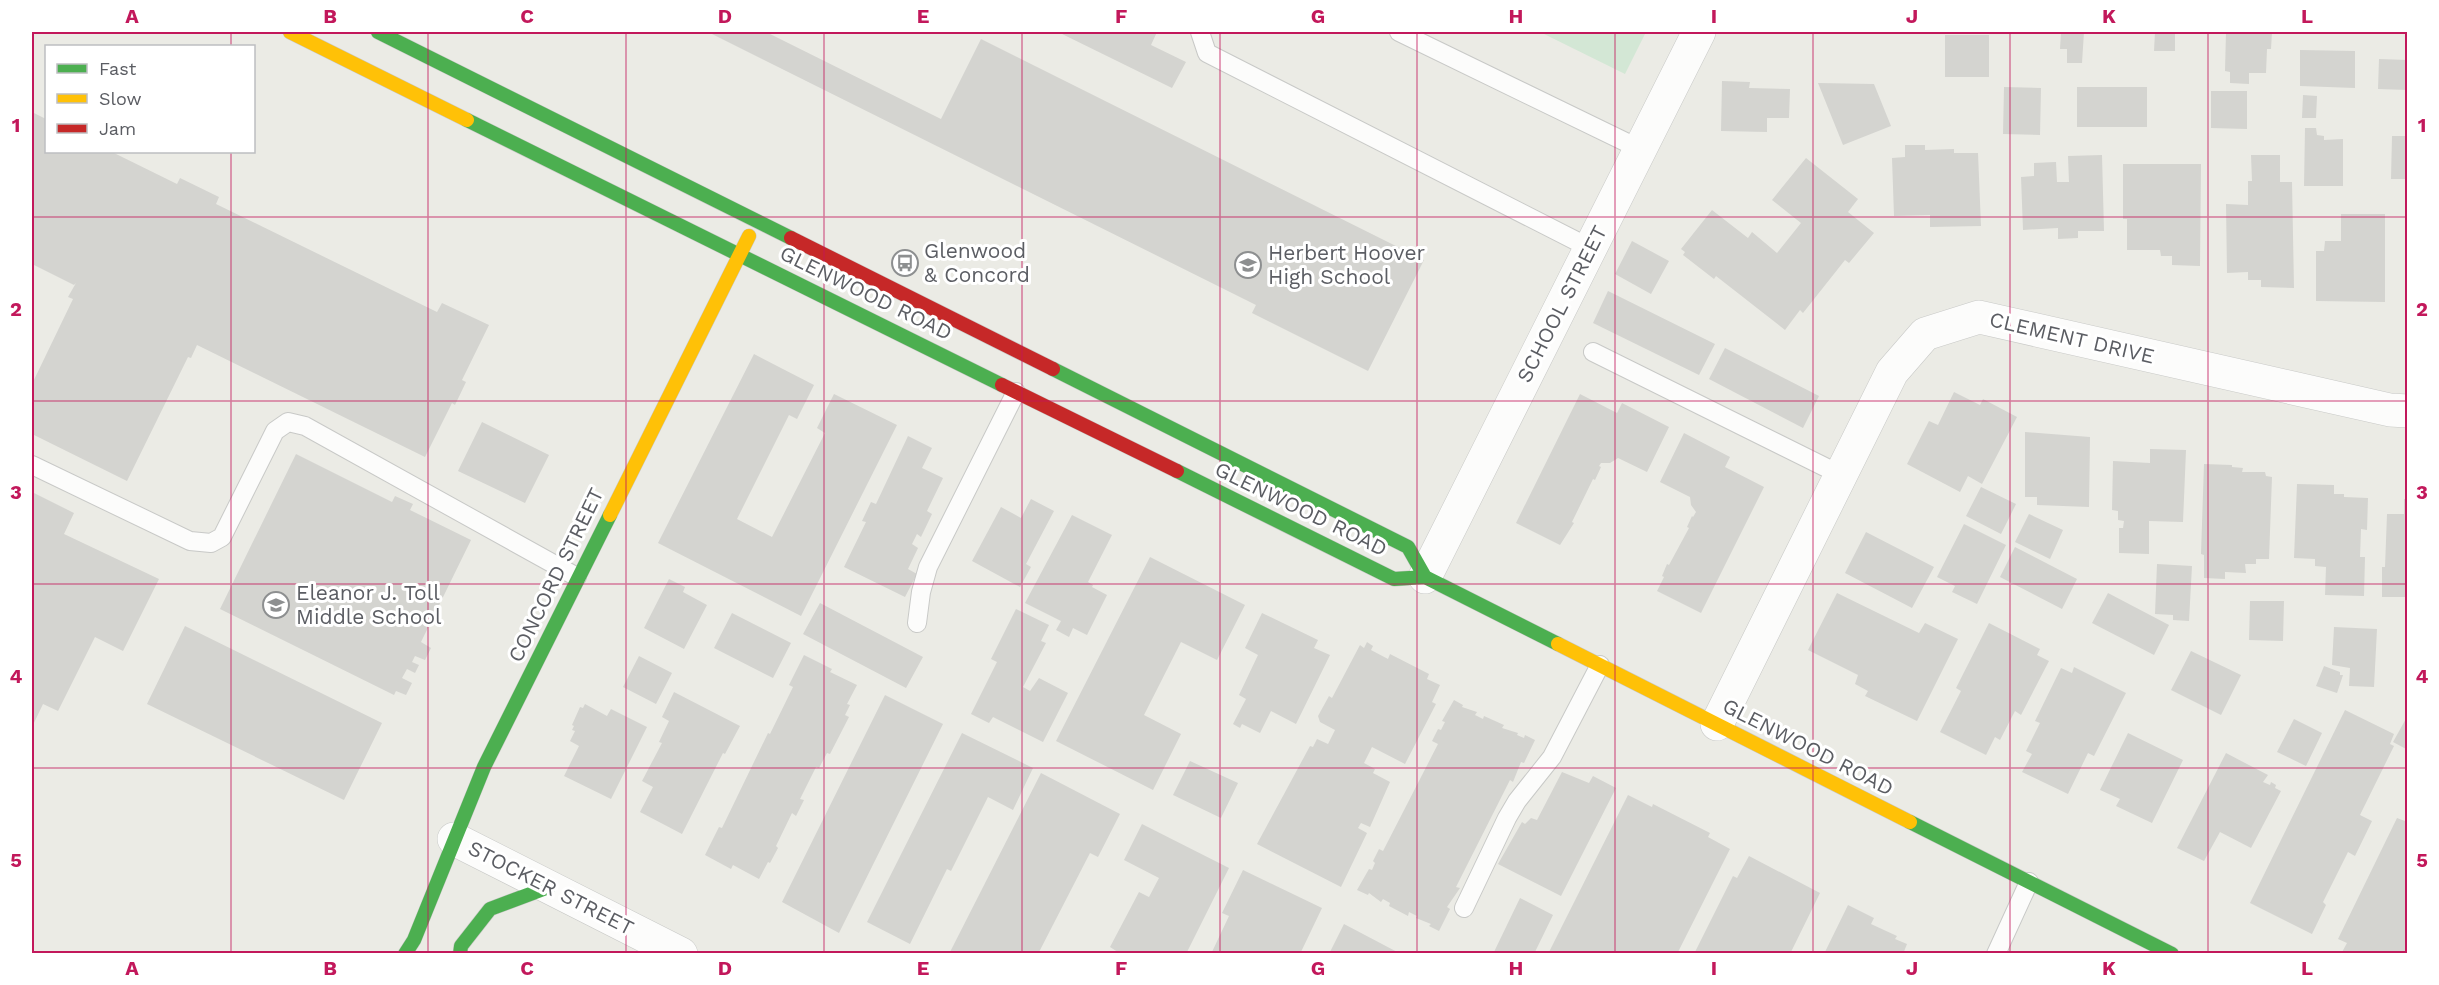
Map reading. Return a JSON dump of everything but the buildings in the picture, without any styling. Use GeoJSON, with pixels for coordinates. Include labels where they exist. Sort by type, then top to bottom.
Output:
{"type":"FeatureCollection","features":[{"type":"Feature","properties":{"kind":"street","name":"GLENWOOD ROAD"},"geometry":{"type":"LineString","coordinates":[[290,32],[1394,579],[1425,577],[2172,954]]}},
{"type":"Feature","properties":{"kind":"street","name":"GLENWOOD ROAD"},"geometry":{"type":"LineString","coordinates":[[378,32],[1408,547],[1425,577]]}},
{"type":"Feature","properties":{"kind":"street","name":"SCHOOL STREET"},"geometry":{"type":"LineString","coordinates":[[1425,577],[1699,32]]}},
{"type":"Feature","properties":{"kind":"street","name":"CONCORD STREET"},"geometry":{"type":"LineString","coordinates":[[405,954],[414,947],[454,839],[484,767],[756,220]]}},
{"type":"Feature","properties":{"kind":"street","name":"CLEMENT DRIVE"},"geometry":{"type":"LineString","coordinates":[[1717,724],[1892,372],[1925,334],[1978,317],[2390,410],[2408,411]]}},
{"type":"Feature","properties":{"kind":"street","name":"STOCKER STREET"},"geometry":{"type":"LineString","coordinates":[[454,839],[681,954]]}},
{"type":"Feature","properties":{"kind":"street"},"geometry":{"type":"LineString","coordinates":[[460,954],[461,946],[490,909],[549,887]]}},
{"type":"Feature","properties":{"kind":"lane"},"geometry":{"type":"LineString","coordinates":[[1200,32],[1206,53],[1590,248]]}},
{"type":"Feature","properties":{"kind":"lane"},"geometry":{"type":"LineString","coordinates":[[1399,32],[1640,149]]}},
{"type":"Feature","properties":{"kind":"lane"},"geometry":{"type":"LineString","coordinates":[[1593,352],[1841,475]]}},
{"type":"Feature","properties":{"kind":"lane"},"geometry":{"type":"LineString","coordinates":[[917,623],[921,592],[928,567],[1016,392]]}},
{"type":"Feature","properties":{"kind":"lane"},"geometry":{"type":"LineString","coordinates":[[32,465],[190,541],[211,543],[222,537],[275,431],[288,422],[305,426],[578,577]]}},
{"type":"Feature","properties":{"kind":"lane"},"geometry":{"type":"LineString","coordinates":[[1464,908],[1507,818],[1517,801],[1552,757],[1600,665]]}},
{"type":"Feature","properties":{"kind":"lane"},"geometry":{"type":"LineString","coordinates":[[1996,954],[2029,882]]}},
{"type":"Feature","properties":{"kind":"green space"},"geometry":{"type":"Polygon","coordinates":[[[1540,32],[1646,32],[1625,74],[1540,32]]]}},
{"type":"Feature","properties":{"kind":"traffic: fast"},"geometry":{"type":"LineString","coordinates":[[378,32],[791,238]]}},
{"type":"Feature","properties":{"kind":"traffic: fast"},"geometry":{"type":"LineString","coordinates":[[467,120],[1002,385]]}},
{"type":"Feature","properties":{"kind":"traffic: fast"},"geometry":{"type":"LineString","coordinates":[[1053,369],[1408,547],[1425,577]]}},
{"type":"Feature","properties":{"kind":"traffic: fast"},"geometry":{"type":"LineString","coordinates":[[1177,471],[1394,579],[1425,577],[1558,644]]}},
{"type":"Feature","properties":{"kind":"traffic: fast"},"geometry":{"type":"LineString","coordinates":[[405,954],[414,940],[484,767],[610,515]]}},
{"type":"Feature","properties":{"kind":"traffic: fast"},"geometry":{"type":"LineString","coordinates":[[1910,822],[2172,954]]}},
{"type":"Feature","properties":{"kind":"traffic: fast"},"geometry":{"type":"LineString","coordinates":[[460,954],[461,946],[490,909],[549,887]]}},
{"type":"Feature","properties":{"kind":"traffic: slow"},"geometry":{"type":"LineString","coordinates":[[290,32],[467,120]]}},
{"type":"Feature","properties":{"kind":"traffic: slow"},"geometry":{"type":"LineString","coordinates":[[610,515],[749,236]]}},
{"type":"Feature","properties":{"kind":"traffic: slow"},"geometry":{"type":"LineString","coordinates":[[1558,644],[1910,822]]}},
{"type":"Feature","properties":{"kind":"traffic: jam"},"geometry":{"type":"LineString","coordinates":[[791,238],[1053,369]]}},
{"type":"Feature","properties":{"kind":"traffic: jam"},"geometry":{"type":"LineString","coordinates":[[1002,385],[1177,471]]}},
{"type":"Feature","properties":{"kind":"place","name":"Glenwood & Concord"},"geometry":{"type":"Point","coordinates":[905,263]}},
{"type":"Feature","properties":{"kind":"place","name":"Herbert Hoover High School"},"geometry":{"type":"Point","coordinates":[1248,265]}},
{"type":"Feature","properties":{"kind":"place","name":"Eleanor J. Toll Middle School"},"geometry":{"type":"Point","coordinates":[276,605]}}]}
